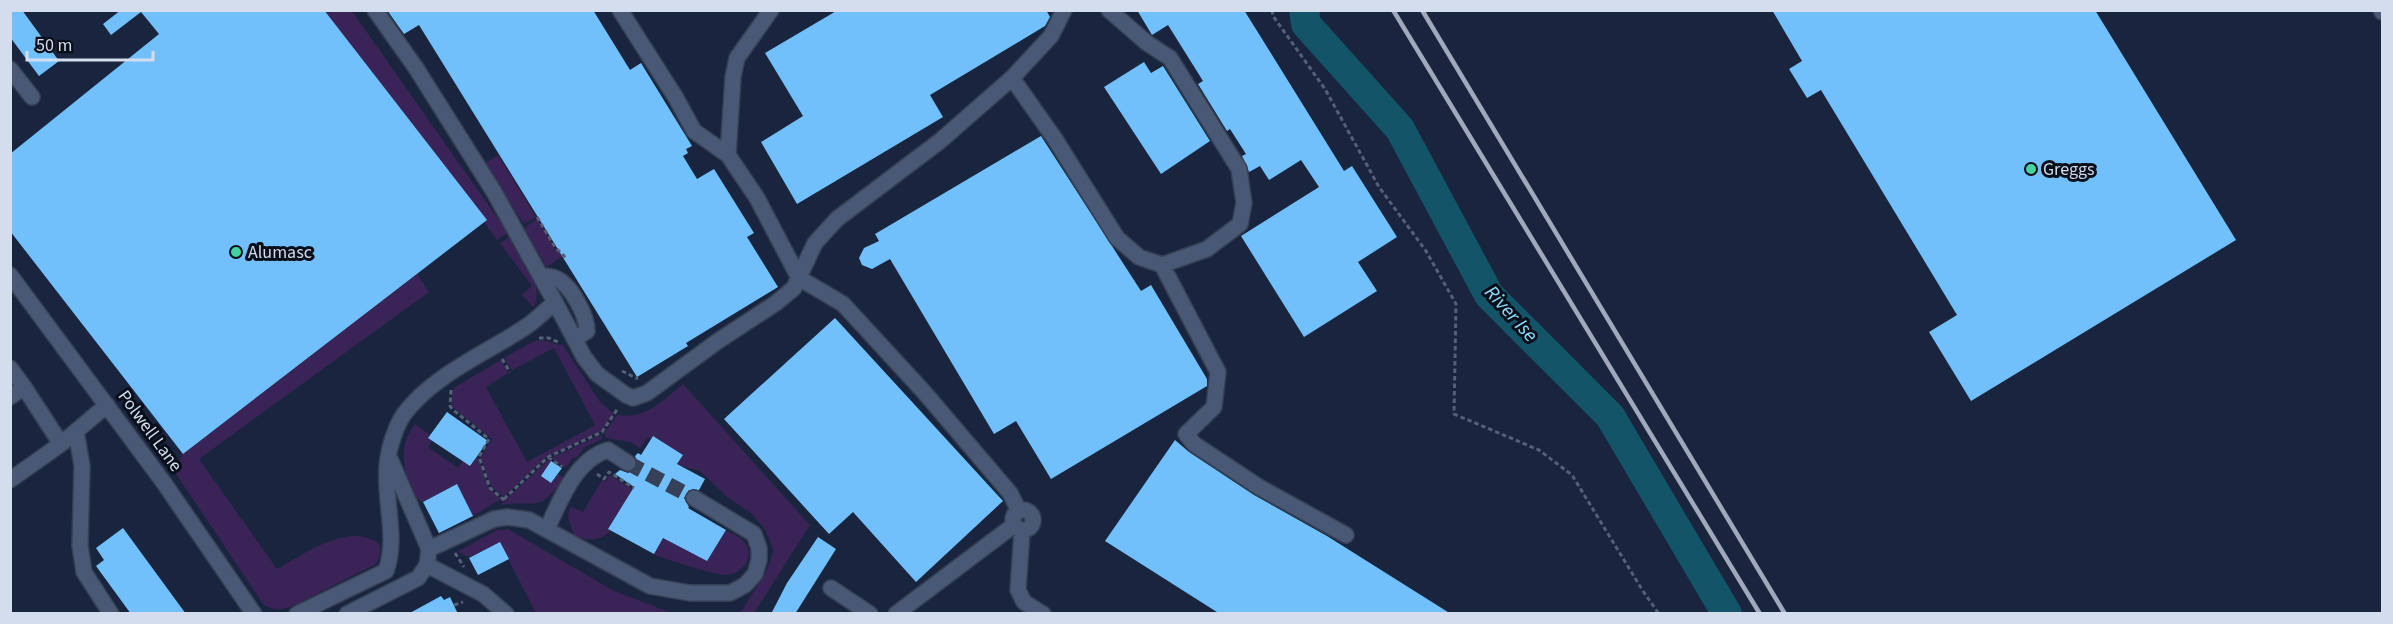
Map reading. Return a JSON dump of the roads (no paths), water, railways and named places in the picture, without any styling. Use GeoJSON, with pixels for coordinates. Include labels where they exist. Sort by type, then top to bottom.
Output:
{"type":"FeatureCollection","features":[{"type":"Feature","properties":{"kind":"street"},"geometry":{"type":"LineString","coordinates":[[375,10],[416,68],[494,192],[584,357],[597,374],[613,387],[633,398],[648,393],[794,288],[815,243],[837,219],[940,141],[1012,78],[1051,36],[1064,10]]}},
{"type":"Feature","properties":{"kind":"street"},"geometry":{"type":"LineString","coordinates":[[620,10],[694,130],[728,155],[757,198],[799,278],[843,304],[924,392],[1010,493],[1018,522],[1018,590],[1024,602],[1043,614]]}},
{"type":"Feature","properties":{"kind":"street"},"geometry":{"type":"LineString","coordinates":[[728,155],[733,77],[737,58],[771,10]]}},
{"type":"Feature","properties":{"kind":"street"},"geometry":{"type":"LineString","coordinates":[[1109,10],[1147,43],[1170,58],[1239,169],[1244,203],[1240,224],[1207,249],[1162,266]]}},
{"type":"Feature","properties":{"kind":"street"},"geometry":{"type":"LineString","coordinates":[[10,69],[32,97]]}},
{"type":"Feature","properties":{"kind":"street"},"geometry":{"type":"LineString","coordinates":[[1012,78],[1055,140],[1117,238],[1139,257],[1162,266],[1218,372],[1214,407],[1186,434],[1194,444],[1258,487],[1346,536]]}},
{"type":"Feature","properties":{"kind":"street","name":"Polwell Lane"},"geometry":{"type":"LineString","coordinates":[[10,275],[107,405],[254,614]]}},
{"type":"Feature","properties":{"kind":"street"},"geometry":{"type":"LineString","coordinates":[[541,276],[558,279],[581,309],[587,322],[587,332],[575,339]]}},
{"type":"Feature","properties":{"kind":"street"},"geometry":{"type":"LineString","coordinates":[[297,614],[386,571],[392,555],[387,465],[403,415],[416,401],[463,365],[528,325],[555,302]]}},
{"type":"Feature","properties":{"kind":"street"},"geometry":{"type":"LineString","coordinates":[[10,368],[61,444]]}},
{"type":"Feature","properties":{"kind":"street"},"geometry":{"type":"LineString","coordinates":[[10,397],[24,387]]}},
{"type":"Feature","properties":{"kind":"street"},"geometry":{"type":"LineString","coordinates":[[10,480],[61,444],[107,405]]}},
{"type":"Feature","properties":{"kind":"street"},"geometry":{"type":"LineString","coordinates":[[76,432],[82,466],[80,546],[84,572],[111,614]]}},
{"type":"Feature","properties":{"kind":"street"},"geometry":{"type":"LineString","coordinates":[[547,530],[582,466],[592,456],[608,450],[628,463]]}},
{"type":"Feature","properties":{"kind":"street"},"geometry":{"type":"LineString","coordinates":[[347,614],[368,609],[418,578],[427,565],[429,549],[389,456]]}},
{"type":"Feature","properties":{"kind":"street"},"geometry":{"type":"LineString","coordinates":[[429,549],[494,519],[507,517],[529,519],[650,586],[690,593],[730,593],[745,585],[755,574],[759,560],[759,548],[754,534],[694,498]]}},
{"type":"Feature","properties":{"kind":"street"},"geometry":{"type":"LineString","coordinates":[[896,614],[1018,522]]}},
{"type":"Feature","properties":{"kind":"street"},"geometry":{"type":"LineString","coordinates":[[427,565],[483,594],[506,614]]}},
{"type":"Feature","properties":{"kind":"street"},"geometry":{"type":"LineString","coordinates":[[831,588],[870,614]]}},
{"type":"Feature","properties":{"kind":"waterway","name":"River Ise"},"geometry":{"type":"LineString","coordinates":[[1304,10],[1306,24],[1400,129],[1489,295],[1610,416],[1727,614]]}},
{"type":"Feature","properties":{"kind":"tunnel"},"geometry":{"type":"LineString","coordinates":[[628,463],[694,498]]}},
{"type":"Feature","properties":{"kind":"railway"},"geometry":{"type":"LineString","coordinates":[[1393,10],[1760,614]]}},
{"type":"Feature","properties":{"kind":"railway"},"geometry":{"type":"LineString","coordinates":[[1422,10],[1785,614]]}},
{"type":"Feature","properties":{"kind":"place","name":"Greggs"},"geometry":{"type":"Point","coordinates":[2031,169]}},
{"type":"Feature","properties":{"kind":"place","name":"Alumasc"},"geometry":{"type":"Point","coordinates":[236,252]}}]}
